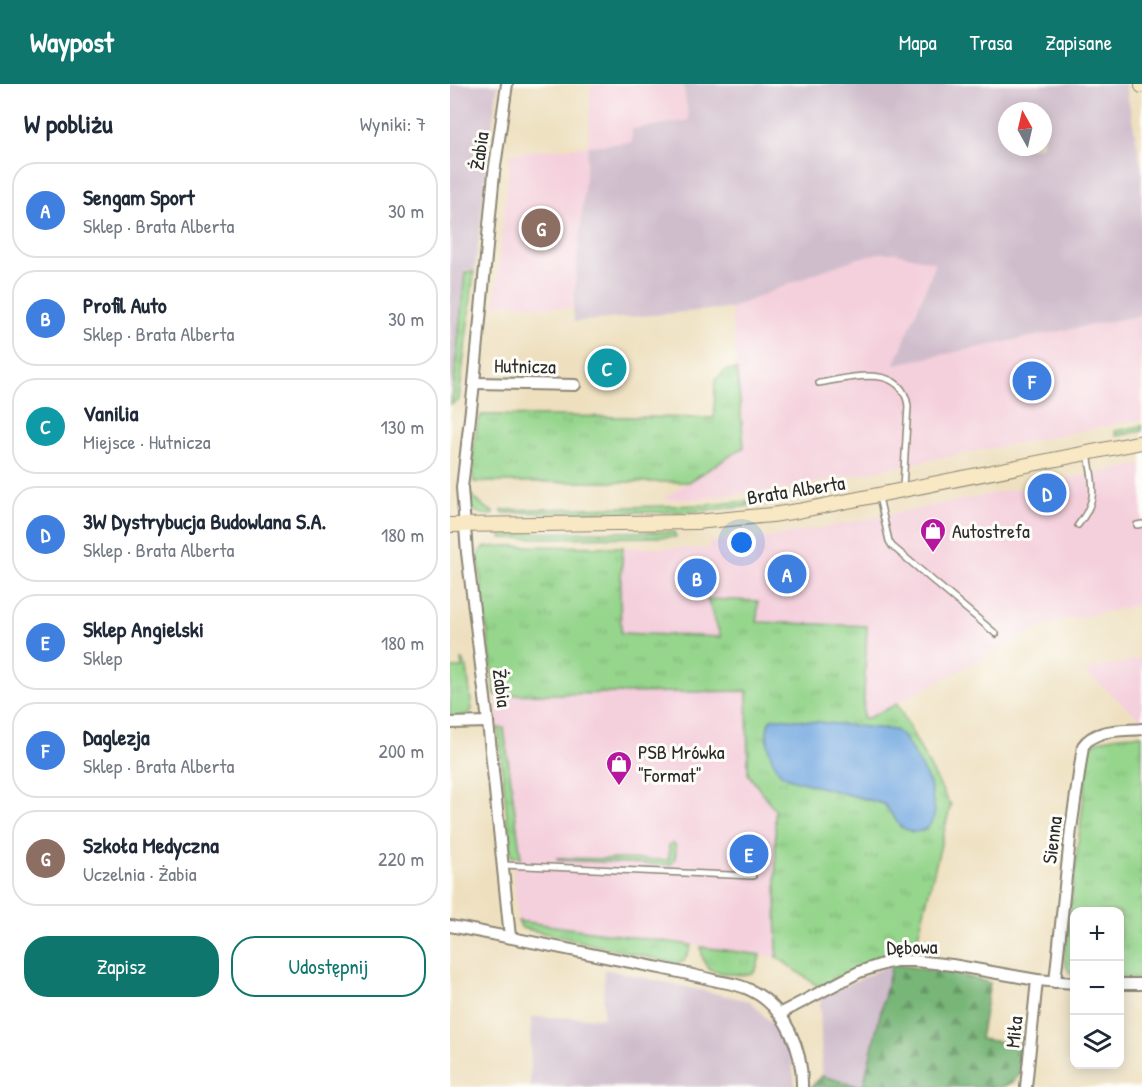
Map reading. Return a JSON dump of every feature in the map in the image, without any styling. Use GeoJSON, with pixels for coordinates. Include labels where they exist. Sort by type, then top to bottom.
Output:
{"type":"FeatureCollection","features":[{"type":"Feature","properties":{"kind":"street","name":"Żabia"},"geometry":{"type":"LineString","coordinates":[[507,84],[494,173],[474,383],[457,525],[488,722],[510,938]]}},
{"type":"Feature","properties":{"kind":"street","name":"Hutnicza"},"geometry":{"type":"LineString","coordinates":[[474,383],[575,385]]}},
{"type":"Feature","properties":{"kind":"street","name":"Brata Alberta"},"geometry":{"type":"LineString","coordinates":[[457,525],[696,522],[786,513],[1142,442]]}},
{"type":"Feature","properties":{"kind":"street"},"geometry":{"type":"LineString","coordinates":[[452,725],[488,722]]}},
{"type":"Feature","properties":{"kind":"street","name":"Sienna"},"geometry":{"type":"LineString","coordinates":[[1055,982],[1071,828],[1083,746],[1094,735],[1142,729]]}},
{"type":"Feature","properties":{"kind":"street"},"geometry":{"type":"LineString","coordinates":[[450,926],[741,986],[753,991],[779,1014],[798,1051],[802,1087]]}},
{"type":"Feature","properties":{"kind":"street","name":"Dębowa"},"geometry":{"type":"LineString","coordinates":[[779,1014],[859,972],[896,961],[952,965],[1055,982]]}},
{"type":"Feature","properties":{"kind":"street","name":"Miła"},"geometry":{"type":"LineString","coordinates":[[1026,1087],[1037,980]]}},
{"type":"Feature","properties":{"kind":"street"},"geometry":{"type":"LineString","coordinates":[[1055,982],[1070,983]]}},
{"type":"Feature","properties":{"kind":"street"},"geometry":{"type":"LineString","coordinates":[[1124,984],[1142,984]]}},
{"type":"Feature","properties":{"kind":"lane"},"geometry":{"type":"LineString","coordinates":[[819,383],[873,375],[896,383],[907,399],[908,406],[903,490]]}},
{"type":"Feature","properties":{"kind":"lane"},"geometry":{"type":"LineString","coordinates":[[1078,525],[1085,517],[1092,502],[1094,490],[1088,453]]}},
{"type":"Feature","properties":{"kind":"lane"},"geometry":{"type":"LineString","coordinates":[[879,495],[891,546],[996,634]]}},
{"type":"Feature","properties":{"kind":"lane"},"geometry":{"type":"LineString","coordinates":[[503,864],[753,876]]}},
{"type":"Feature","properties":{"kind":"shaded area"},"geometry":{"type":"Polygon","coordinates":[[[450,84],[498,84],[475,271],[464,270],[450,411],[450,84]]]}},
{"type":"Feature","properties":{"kind":"shaded area"},"geometry":{"type":"Polygon","coordinates":[[[591,84],[683,84],[689,120],[632,129],[633,142],[588,147],[573,309],[495,303],[510,153],[588,146],[591,84]]]}},
{"type":"Feature","properties":{"kind":"shaded area"},"geometry":{"type":"Polygon","coordinates":[[[683,84],[1125,84],[1142,168],[1142,315],[895,364],[936,263],[896,253],[879,253],[816,273],[731,308],[574,322],[573,309],[588,146],[632,142],[632,129],[689,120],[683,84]]]}},
{"type":"Feature","properties":{"kind":"shaded area"},"geometry":{"type":"Polygon","coordinates":[[[879,253],[896,253],[936,262],[896,363],[1142,315],[1142,419],[783,489],[696,499],[662,499],[744,447],[731,308],[816,273],[879,253]]]}},
{"type":"Feature","properties":{"kind":"shaded area"},"geometry":{"type":"Polygon","coordinates":[[[1142,464],[1142,605],[1050,623],[868,718],[863,718],[866,626],[757,622],[708,600],[721,637],[620,633],[623,547],[709,549],[709,542],[768,537],[825,527],[1142,464]]]}},
{"type":"Feature","properties":{"kind":"shaded area"},"geometry":{"type":"Polygon","coordinates":[[[1142,658],[1142,719],[1140,719],[1084,671],[1142,658]]]}},
{"type":"Feature","properties":{"kind":"shaded area"},"geometry":{"type":"Polygon","coordinates":[[[747,691],[748,774],[775,810],[777,957],[518,921],[495,695],[747,691]]]}},
{"type":"Feature","properties":{"kind":"shaded area"},"geometry":{"type":"Polygon","coordinates":[[[892,964],[863,1087],[822,1076],[820,998],[892,964]]]}},
{"type":"Feature","properties":{"kind":"shaded area"},"geometry":{"type":"Polygon","coordinates":[[[604,969],[750,1001],[785,1038],[791,1051],[795,1087],[530,1087],[531,1017],[603,1018],[604,969]]]}},
{"type":"Feature","properties":{"kind":"green space"},"geometry":{"type":"Polygon","coordinates":[[[465,272],[474,272],[459,399],[450,404],[452,400],[465,272]]]}},
{"type":"Feature","properties":{"kind":"green space"},"geometry":{"type":"Polygon","coordinates":[[[727,370],[737,370],[744,447],[689,482],[474,482],[474,448],[481,415],[714,418],[715,380],[727,370]]]}},
{"type":"Feature","properties":{"kind":"green space"},"geometry":{"type":"Polygon","coordinates":[[[1142,426],[1142,431],[1116,436],[1115,431],[1142,426]]]}},
{"type":"Feature","properties":{"kind":"green space"},"geometry":{"type":"Polygon","coordinates":[[[829,487],[830,493],[827,494],[689,512],[502,513],[502,510],[707,505],[769,498],[829,487]]]}},
{"type":"Feature","properties":{"kind":"green space"},"geometry":{"type":"Polygon","coordinates":[[[467,491],[493,512],[493,515],[482,514],[471,509],[467,491]]]}},
{"type":"Feature","properties":{"kind":"green space"},"geometry":{"type":"Polygon","coordinates":[[[674,532],[676,537],[501,538],[501,533],[674,532]]]}},
{"type":"Feature","properties":{"kind":"green space"},"geometry":{"type":"Polygon","coordinates":[[[486,547],[623,547],[620,596],[621,633],[721,637],[707,599],[758,601],[757,622],[867,626],[863,718],[868,718],[897,704],[951,804],[913,956],[896,955],[881,958],[819,987],[777,957],[775,810],[748,774],[747,691],[495,695],[478,557],[480,550],[486,547]],[[886,728],[766,737],[776,767],[788,778],[885,804],[901,827],[886,728]]]}},
{"type":"Feature","properties":{"kind":"green space"},"geometry":{"type":"Polygon","coordinates":[[[461,659],[467,668],[472,710],[467,714],[450,719],[450,668],[462,668],[461,659]]]}},
{"type":"Feature","properties":{"kind":"green space"},"geometry":{"type":"Polygon","coordinates":[[[498,728],[504,728],[521,858],[511,856],[498,728]]]}},
{"type":"Feature","properties":{"kind":"green space"},"geometry":{"type":"Polygon","coordinates":[[[1142,735],[1142,979],[1124,978],[1124,907],[1070,907],[1090,746],[1108,738],[1142,735]]]}},
{"type":"Feature","properties":{"kind":"green space"},"geometry":{"type":"Polygon","coordinates":[[[675,844],[676,855],[670,865],[558,860],[557,858],[669,860],[669,845],[675,844]]]}},
{"type":"Feature","properties":{"kind":"green space"},"geometry":{"type":"Polygon","coordinates":[[[1070,910],[1070,972],[1064,959],[1070,910]]]}},
{"type":"Feature","properties":{"kind":"green space"},"geometry":{"type":"Polygon","coordinates":[[[518,921],[692,945],[684,961],[678,964],[522,928],[518,921]]]}},
{"type":"Feature","properties":{"kind":"green space"},"geometry":{"type":"Polygon","coordinates":[[[701,947],[760,955],[758,965],[753,973],[744,975],[713,970],[704,962],[701,947]]]}},
{"type":"Feature","properties":{"kind":"green space"},"geometry":{"type":"Polygon","coordinates":[[[892,964],[962,975],[990,983],[980,1039],[1023,1045],[1020,1074],[1014,1081],[1003,1087],[863,1087],[892,964]]]}},
{"type":"Feature","properties":{"kind":"green space"},"geometry":{"type":"Polygon","coordinates":[[[822,1076],[861,1087],[811,1087],[822,1076]]]}},
{"type":"Feature","properties":{"kind":"water"},"geometry":{"type":"Polygon","coordinates":[[[771,719],[895,730],[902,735],[930,784],[935,811],[933,820],[922,831],[912,832],[901,827],[884,804],[784,776],[776,768],[767,738],[768,724],[771,719]]]}},
{"type":"Feature","properties":{"kind":"place","name":"Szkoła Medyczna"},"geometry":{"type":"Point","coordinates":[541,228]}},
{"type":"Feature","properties":{"kind":"place","name":"Vanilia"},"geometry":{"type":"Point","coordinates":[607,368]}},
{"type":"Feature","properties":{"kind":"place","name":"Daglezja"},"geometry":{"type":"Point","coordinates":[1032,381]}},
{"type":"Feature","properties":{"kind":"place","name":"3W Dystrybucja Budowlana S.A."},"geometry":{"type":"Point","coordinates":[1047,493]}},
{"type":"Feature","properties":{"kind":"place","name":"Autostrefa"},"geometry":{"type":"Point","coordinates":[933,554]}},
{"type":"Feature","properties":{"kind":"place","name":"Sengam Sport"},"geometry":{"type":"Point","coordinates":[787,574]}},
{"type":"Feature","properties":{"kind":"place","name":"Profil Auto"},"geometry":{"type":"Point","coordinates":[697,578]}},
{"type":"Feature","properties":{"kind":"place","name":"PSB Mrówka \"Format\""},"geometry":{"type":"Point","coordinates":[619,787]}},
{"type":"Feature","properties":{"kind":"place","name":"Sklep Angielski"},"geometry":{"type":"Point","coordinates":[749,854]}}]}
